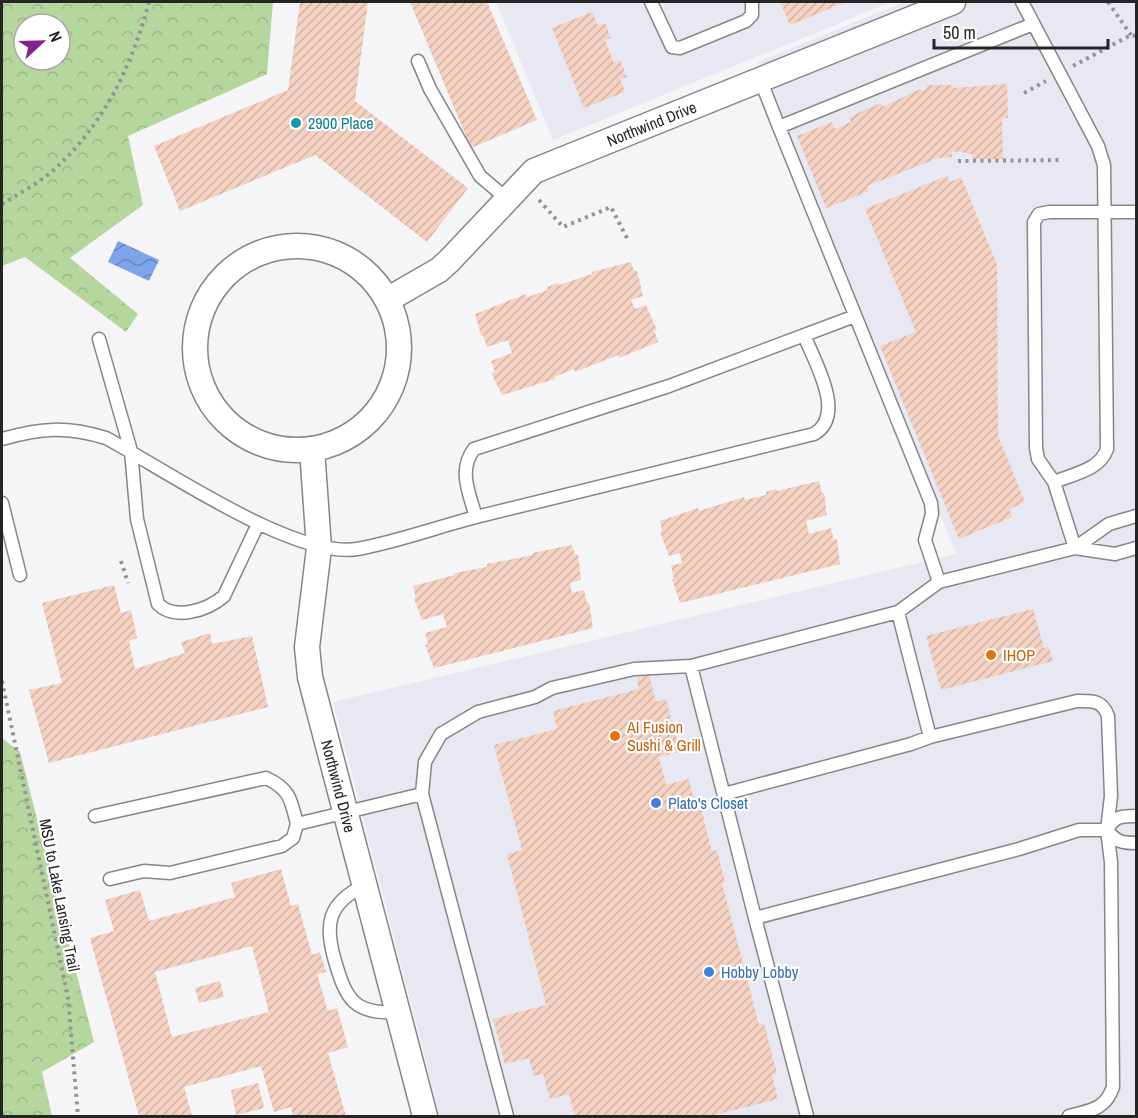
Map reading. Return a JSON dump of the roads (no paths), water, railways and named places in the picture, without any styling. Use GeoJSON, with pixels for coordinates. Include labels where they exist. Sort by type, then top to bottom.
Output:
{"type":"FeatureCollection","features":[{"type":"Feature","properties":{"kind":"street","name":"Northwind Drive"},"geometry":{"type":"LineString","coordinates":[[387,300],[439,270],[534,171],[953,2]]}},
{"type":"Feature","properties":{"kind":"street"},"geometry":{"type":"LineString","coordinates":[[286,246],[318,248],[351,261],[377,285],[394,316],[399,351],[392,386],[374,416],[346,438],[312,449],[280,449],[249,439],[223,419],[204,392],[195,361],[196,328],[207,298],[228,272],[254,254],[286,246]]}},
{"type":"Feature","properties":{"kind":"street","name":"Northwind Drive"},"geometry":{"type":"LineString","coordinates":[[312,449],[319,548],[307,647],[310,676],[424,1116]]}},
{"type":"Feature","properties":{"kind":"lane"},"geometry":{"type":"LineString","coordinates":[[651,2],[667,39],[672,46],[680,48],[746,21],[752,15],[752,2]]}},
{"type":"Feature","properties":{"kind":"lane"},"geometry":{"type":"LineString","coordinates":[[1023,2],[1098,146],[1104,165],[1107,449],[1103,460],[1096,465],[1054,482]]}},
{"type":"Feature","properties":{"kind":"lane"},"geometry":{"type":"LineString","coordinates":[[779,127],[1033,24]]}},
{"type":"Feature","properties":{"kind":"lane"},"geometry":{"type":"LineString","coordinates":[[418,61],[430,89],[480,176],[507,199]]}},
{"type":"Feature","properties":{"kind":"lane"},"geometry":{"type":"LineString","coordinates":[[760,79],[931,503],[932,514],[925,540],[939,582]]}},
{"type":"Feature","properties":{"kind":"lane"},"geometry":{"type":"LineString","coordinates":[[1075,548],[1054,482],[1038,459],[1036,448],[1034,222],[1039,214],[1049,212],[1137,212]]}},
{"type":"Feature","properties":{"kind":"lane"},"geometry":{"type":"LineString","coordinates":[[476,517],[465,478],[466,460],[474,449],[669,386],[855,316]]}},
{"type":"Feature","properties":{"kind":"lane"},"geometry":{"type":"LineString","coordinates":[[2,439],[45,429],[80,430],[106,438],[258,524],[319,548],[356,549],[476,517],[814,434],[823,429],[828,418],[830,399],[804,335]]}},
{"type":"Feature","properties":{"kind":"lane"},"geometry":{"type":"LineString","coordinates":[[99,339],[131,451],[137,519],[158,604],[166,613],[178,615],[215,604],[224,596],[258,524]]}},
{"type":"Feature","properties":{"kind":"lane"},"geometry":{"type":"LineString","coordinates":[[2,503],[20,574]]}},
{"type":"Feature","properties":{"kind":"lane"},"geometry":{"type":"LineString","coordinates":[[507,1116],[422,794],[424,762],[441,734],[478,712],[535,697],[552,688],[634,669],[691,666],[898,612],[939,582],[1075,548],[1109,524],[1137,516]]}},
{"type":"Feature","properties":{"kind":"lane"},"geometry":{"type":"LineString","coordinates":[[1075,548],[1115,554],[1137,548]]}},
{"type":"Feature","properties":{"kind":"lane"},"geometry":{"type":"LineString","coordinates":[[898,612],[930,736]]}},
{"type":"Feature","properties":{"kind":"lane"},"geometry":{"type":"LineString","coordinates":[[691,666],[807,1116]]}},
{"type":"Feature","properties":{"kind":"lane"},"geometry":{"type":"LineString","coordinates":[[724,794],[911,744],[930,736],[1077,701],[1097,701],[1104,705],[1108,716],[1111,796],[1107,830],[1112,893],[1113,1087],[1108,1100],[1102,1105],[1069,1116]]}},
{"type":"Feature","properties":{"kind":"lane"},"geometry":{"type":"LineString","coordinates":[[95,816],[266,778],[282,785],[291,801],[297,824],[293,838],[282,846],[170,873],[144,871],[110,879]]}},
{"type":"Feature","properties":{"kind":"lane"},"geometry":{"type":"LineString","coordinates":[[297,824],[422,794]]}},
{"type":"Feature","properties":{"kind":"lane"},"geometry":{"type":"LineString","coordinates":[[1107,830],[1112,821],[1120,816],[1137,816]]}},
{"type":"Feature","properties":{"kind":"lane"},"geometry":{"type":"LineString","coordinates":[[1107,830],[1113,838],[1122,843],[1137,843]]}},
{"type":"Feature","properties":{"kind":"lane"},"geometry":{"type":"LineString","coordinates":[[755,918],[1019,849],[1068,832],[1107,830]]}},
{"type":"Feature","properties":{"kind":"lane"},"geometry":{"type":"LineString","coordinates":[[365,885],[345,895],[334,909],[327,936],[344,992],[356,1005],[380,1013],[398,1012]]}},
{"type":"Feature","properties":{"kind":"water"},"geometry":{"type":"Polygon","coordinates":[[[118,241],[159,260],[149,281],[108,262],[118,241]]]}},
{"type":"Feature","properties":{"kind":"place","name":"2900 Place"},"geometry":{"type":"Point","coordinates":[296,123]}},
{"type":"Feature","properties":{"kind":"place","name":"IHOP"},"geometry":{"type":"Point","coordinates":[991,655]}},
{"type":"Feature","properties":{"kind":"place","name":"AI Fusion Sushi & Grill"},"geometry":{"type":"Point","coordinates":[615,736]}},
{"type":"Feature","properties":{"kind":"place","name":"Plato's Closet"},"geometry":{"type":"Point","coordinates":[656,803]}},
{"type":"Feature","properties":{"kind":"place","name":"Hobby Lobby"},"geometry":{"type":"Point","coordinates":[709,972]}}]}
